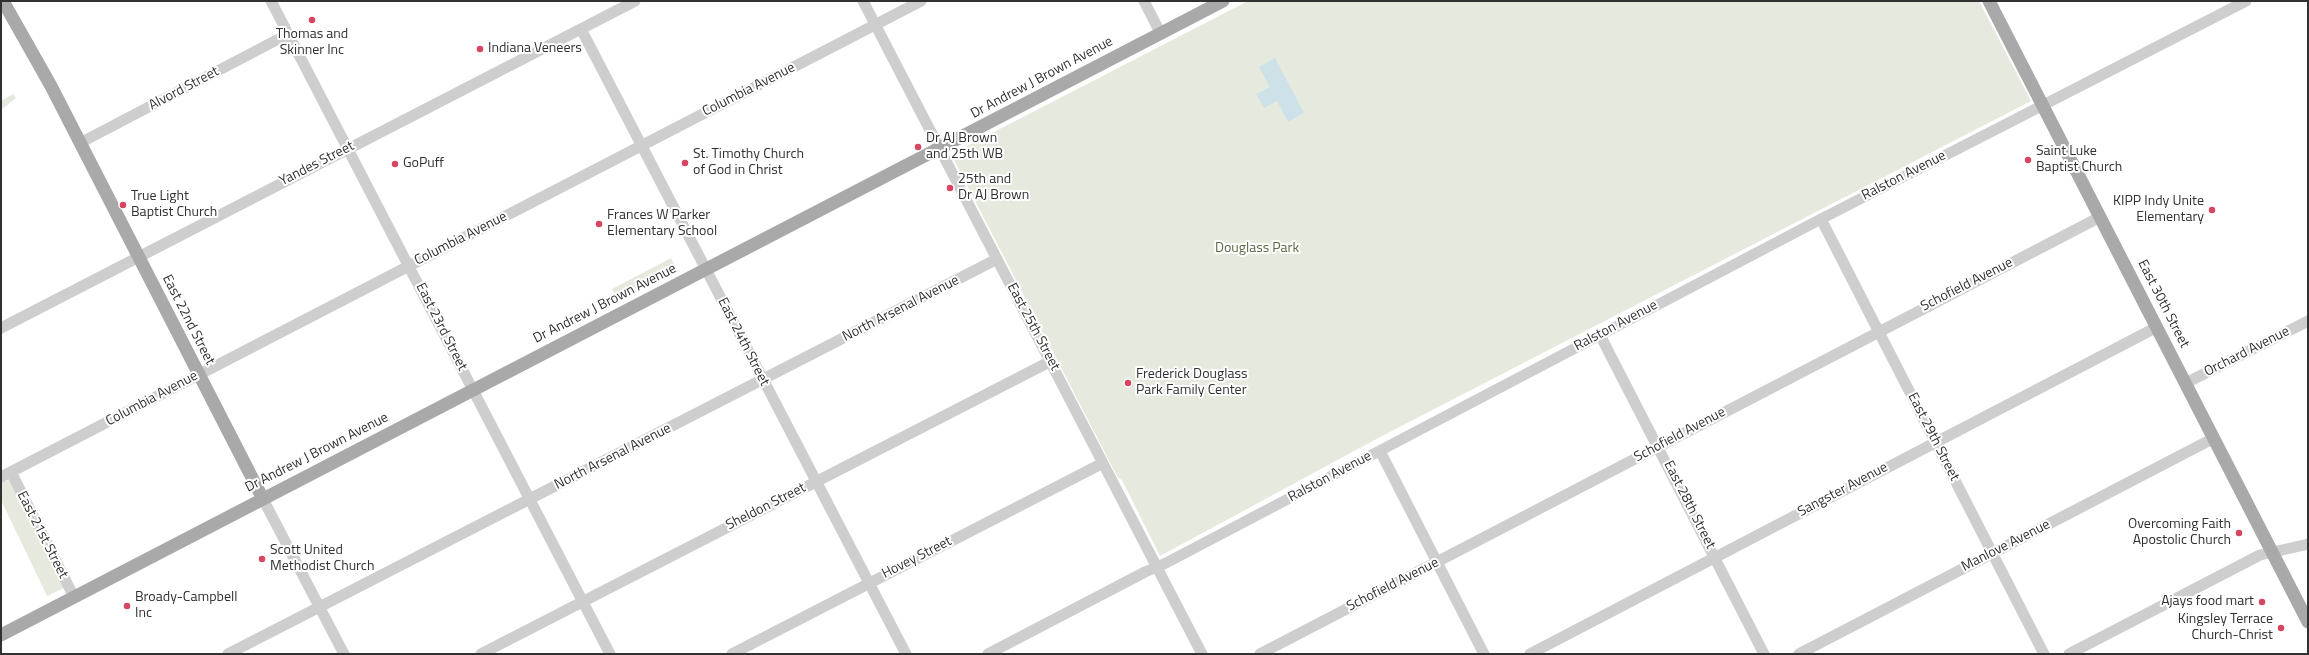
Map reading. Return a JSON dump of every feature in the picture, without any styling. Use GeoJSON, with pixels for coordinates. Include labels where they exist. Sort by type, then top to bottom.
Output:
{"type":"FeatureCollection","features":[{"type":"Feature","properties":{"kind":"main road","name":"East 22nd Street"},"geometry":{"type":"LineString","coordinates":[[3,1],[35,56],[263,499]]}},
{"type":"Feature","properties":{"kind":"main road","name":"Dr Andrew J Brown Avenue"},"geometry":{"type":"LineString","coordinates":[[1,636],[1223,1]]}},
{"type":"Feature","properties":{"kind":"main road","name":"East 30th Street"},"geometry":{"type":"LineString","coordinates":[[1989,1],[2308,622]]}},
{"type":"Feature","properties":{"kind":"street","name":"East 23rd Street"},"geometry":{"type":"LineString","coordinates":[[271,1],[349,148],[610,654]]}},
{"type":"Feature","properties":{"kind":"street","name":"Yandes Street"},"geometry":{"type":"LineString","coordinates":[[1,328],[634,1]]}},
{"type":"Feature","properties":{"kind":"street","name":"East 25th Street"},"geometry":{"type":"LineString","coordinates":[[863,1],[1202,654]]}},
{"type":"Feature","properties":{"kind":"street","name":"Columbia Avenue"},"geometry":{"type":"LineString","coordinates":[[6,475],[921,1]]}},
{"type":"Feature","properties":{"kind":"street"},"geometry":{"type":"LineString","coordinates":[[1144,1],[1161,34]]}},
{"type":"Feature","properties":{"kind":"street","name":"Ralston Avenue"},"geometry":{"type":"LineString","coordinates":[[988,654],[1380,451],[2043,104],[2246,1]]}},
{"type":"Feature","properties":{"kind":"street","name":"East 24th Street"},"geometry":{"type":"LineString","coordinates":[[581,29],[906,654]]}},
{"type":"Feature","properties":{"kind":"street","name":"Alvord Street"},"geometry":{"type":"LineString","coordinates":[[80,143],[288,34]]}},
{"type":"Feature","properties":{"kind":"street","name":"Schofield Avenue"},"geometry":{"type":"LineString","coordinates":[[1260,654],[1878,331],[2100,217]]}},
{"type":"Feature","properties":{"kind":"street","name":"East 29th Street"},"geometry":{"type":"LineString","coordinates":[[1821,220],[2044,654]]}},
{"type":"Feature","properties":{"kind":"street","name":"North Arsenal Avenue"},"geometry":{"type":"LineString","coordinates":[[228,654],[997,259]]}},
{"type":"Feature","properties":{"kind":"street","name":"Orchard Avenue"},"geometry":{"type":"LineString","coordinates":[[2186,383],[2308,321]]}},
{"type":"Feature","properties":{"kind":"street","name":"Sangster Avenue"},"geometry":{"type":"LineString","coordinates":[[1530,654],[2157,327]]}},
{"type":"Feature","properties":{"kind":"street","name":"East 28th Street"},"geometry":{"type":"LineString","coordinates":[[1600,335],[1764,654]]}},
{"type":"Feature","properties":{"kind":"street","name":"Sheldon Street"},"geometry":{"type":"LineString","coordinates":[[481,654],[1051,361]]}},
{"type":"Feature","properties":{"kind":"street","name":"Manlove Avenue"},"geometry":{"type":"LineString","coordinates":[[1799,654],[2214,438]]}},
{"type":"Feature","properties":{"kind":"street"},"geometry":{"type":"LineString","coordinates":[[1380,451],[1484,654]]}},
{"type":"Feature","properties":{"kind":"street","name":"Hovey Street"},"geometry":{"type":"LineString","coordinates":[[732,654],[1103,463]]}},
{"type":"Feature","properties":{"kind":"street","name":"East 21st Street"},"geometry":{"type":"LineString","coordinates":[[6,475],[74,597]]}},
{"type":"Feature","properties":{"kind":"street","name":"East 22nd Street"},"geometry":{"type":"LineString","coordinates":[[263,499],[344,654]]}},
{"type":"Feature","properties":{"kind":"street"},"geometry":{"type":"LineString","coordinates":[[2069,654],[2255,558],[2272,552],[2308,544]]}},
{"type":"Feature","properties":{"kind":"green space","name":"Douglass Park"},"geometry":{"type":"Polygon","coordinates":[[[1248,1],[1979,1],[2031,101],[1382,436],[1160,556],[1122,480],[1118,478],[954,160],[957,151],[1248,1]]]}},
{"type":"Feature","properties":{"kind":"green space"},"geometry":{"type":"Polygon","coordinates":[[[13,94],[16,98],[1,110],[1,101],[13,94]]]}},
{"type":"Feature","properties":{"kind":"green space"},"geometry":{"type":"Polygon","coordinates":[[[671,258],[677,270],[618,301],[612,289],[671,258]]]}},
{"type":"Feature","properties":{"kind":"green space"},"geometry":{"type":"Polygon","coordinates":[[[10,480],[64,588],[47,596],[1,500],[1,482],[10,480]]]}},
{"type":"Feature","properties":{"kind":"shaded area"},"geometry":{"type":"Polygon","coordinates":[[[1275,58],[1304,113],[1288,122],[1277,101],[1264,108],[1256,94],[1270,87],[1259,67],[1275,58]]]}},
{"type":"Feature","properties":{"kind":"place","name":"Thomas and Skinner Inc"},"geometry":{"type":"Point","coordinates":[312,20]}},
{"type":"Feature","properties":{"kind":"place","name":"Indiana Veneers"},"geometry":{"type":"Point","coordinates":[480,49]}},
{"type":"Feature","properties":{"kind":"place","name":"Dr AJ Brown and 25th WB"},"geometry":{"type":"Point","coordinates":[918,147]}},
{"type":"Feature","properties":{"kind":"place","name":"Saint Luke Baptist Church"},"geometry":{"type":"Point","coordinates":[2028,160]}},
{"type":"Feature","properties":{"kind":"place","name":"St. Timothy Church of God in Christ"},"geometry":{"type":"Point","coordinates":[685,163]}},
{"type":"Feature","properties":{"kind":"place","name":"GoPuff"},"geometry":{"type":"Point","coordinates":[395,164]}},
{"type":"Feature","properties":{"kind":"place","name":"25th and Dr AJ Brown"},"geometry":{"type":"Point","coordinates":[950,188]}},
{"type":"Feature","properties":{"kind":"place","name":"True Light Baptist Church"},"geometry":{"type":"Point","coordinates":[123,205]}},
{"type":"Feature","properties":{"kind":"place","name":"KIPP Indy Unite Elementary"},"geometry":{"type":"Point","coordinates":[2212,210]}},
{"type":"Feature","properties":{"kind":"place","name":"Frances W Parker Elementary School"},"geometry":{"type":"Point","coordinates":[599,224]}},
{"type":"Feature","properties":{"kind":"place","name":"Frederick Douglass Park Family Center"},"geometry":{"type":"Point","coordinates":[1128,383]}},
{"type":"Feature","properties":{"kind":"place","name":"Overcoming Faith Apostolic Church"},"geometry":{"type":"Point","coordinates":[2239,533]}},
{"type":"Feature","properties":{"kind":"place","name":"Scott United Methodist Church"},"geometry":{"type":"Point","coordinates":[262,559]}},
{"type":"Feature","properties":{"kind":"place","name":"Ajays food mart"},"geometry":{"type":"Point","coordinates":[2262,602]}},
{"type":"Feature","properties":{"kind":"place","name":"Broady-Campbell Inc"},"geometry":{"type":"Point","coordinates":[127,606]}},
{"type":"Feature","properties":{"kind":"place","name":"Kingsley Terrace Church-Christ"},"geometry":{"type":"Point","coordinates":[2281,628]}}]}
